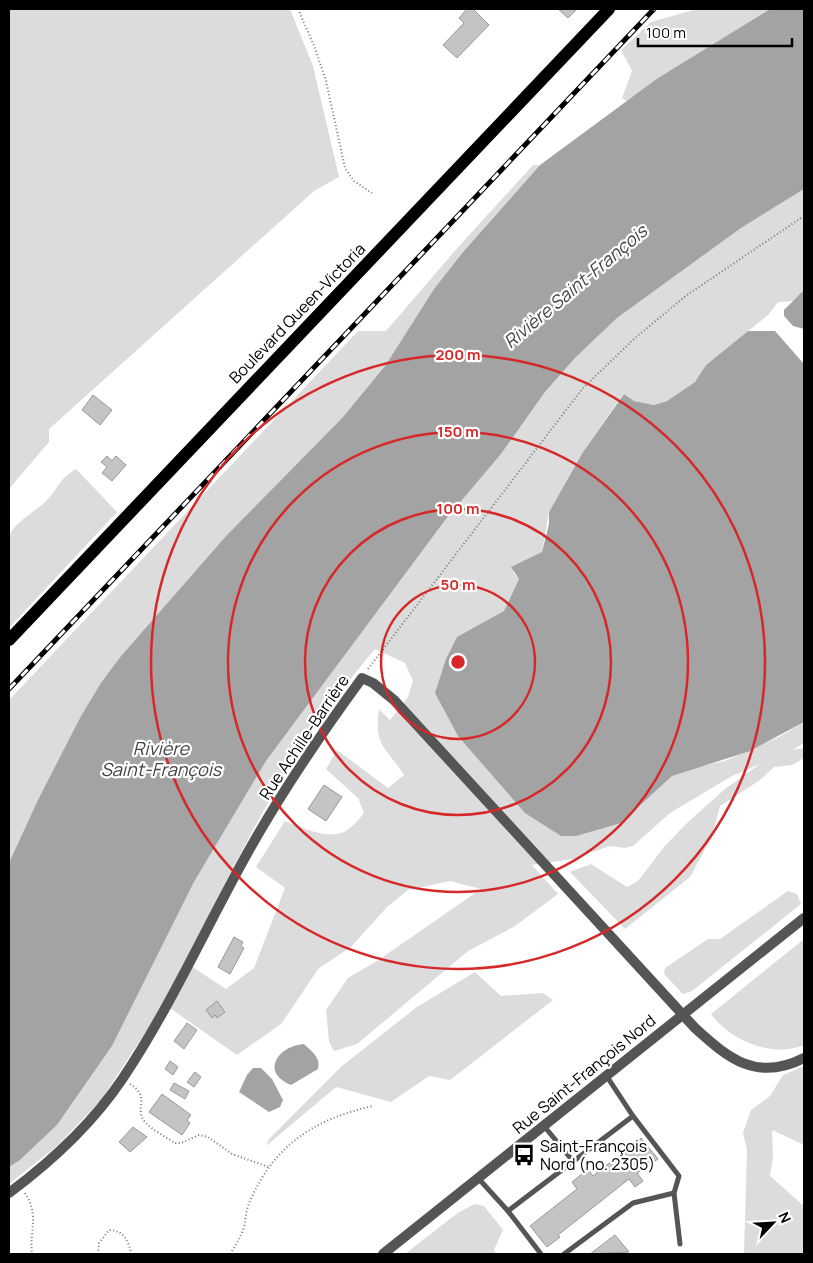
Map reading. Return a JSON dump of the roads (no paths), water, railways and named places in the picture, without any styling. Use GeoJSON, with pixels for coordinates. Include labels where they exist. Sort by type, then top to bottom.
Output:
{"type":"FeatureCollection","features":[{"type":"Feature","properties":{"kind":"main road","name":"Boulevard Queen-Victoria"},"geometry":{"type":"LineString","coordinates":[[9,640],[610,9]]}},
{"type":"Feature","properties":{"kind":"street","name":"Rue Achille-Barrière"},"geometry":{"type":"LineString","coordinates":[[9,1193],[74,1137],[122,1079],[157,1024],[282,793],[362,678],[373,683],[394,700],[682,1015],[721,1052],[736,1061],[760,1068],[773,1069],[804,1058]]}},
{"type":"Feature","properties":{"kind":"street","name":"Rue Saint-François Nord"},"geometry":{"type":"LineString","coordinates":[[383,1254],[804,918]]}},
{"type":"Feature","properties":{"kind":"lane"},"geometry":{"type":"LineString","coordinates":[[606,1075],[633,1116],[679,1176],[674,1193],[680,1244]]}},
{"type":"Feature","properties":{"kind":"lane"},"geometry":{"type":"LineString","coordinates":[[508,1211],[572,1160],[633,1116]]}},
{"type":"Feature","properties":{"kind":"lane"},"geometry":{"type":"LineString","coordinates":[[544,1126],[572,1160]]}},
{"type":"Feature","properties":{"kind":"lane"},"geometry":{"type":"LineString","coordinates":[[478,1177],[508,1211],[541,1254]]}},
{"type":"Feature","properties":{"kind":"lane"},"geometry":{"type":"LineString","coordinates":[[564,1254],[633,1203],[674,1193]]}},
{"type":"Feature","properties":{"kind":"water","name":"Rivière Saint-François"},"geometry":{"type":"Polygon","coordinates":[[[770,9],[804,9],[804,189],[741,228],[617,318],[575,358],[545,392],[501,454],[446,519],[266,761],[194,882],[112,1046],[57,1125],[20,1160],[9,1167],[9,863],[38,800],[81,716],[101,683],[121,656],[226,536],[343,417],[385,366],[434,289],[463,252],[540,165],[658,78],[770,9]]]}},
{"type":"Feature","properties":{"kind":"water"},"geometry":{"type":"Polygon","coordinates":[[[804,290],[804,329],[793,326],[784,316],[784,310],[804,290]]]}},
{"type":"Feature","properties":{"kind":"water"},"geometry":{"type":"Polygon","coordinates":[[[748,331],[775,331],[804,364],[804,722],[750,751],[672,776],[621,823],[576,836],[561,836],[525,813],[458,736],[435,693],[446,659],[457,637],[504,611],[519,579],[511,567],[542,552],[549,524],[549,512],[583,452],[624,394],[634,401],[654,405],[667,401],[695,382],[706,365],[748,331]]]}},
{"type":"Feature","properties":{"kind":"water"},"geometry":{"type":"Polygon","coordinates":[[[304,1044],[317,1058],[318,1069],[291,1085],[282,1080],[276,1073],[276,1060],[287,1049],[304,1044]]]}},
{"type":"Feature","properties":{"kind":"water"},"geometry":{"type":"Polygon","coordinates":[[[253,1068],[261,1068],[272,1079],[283,1100],[280,1107],[269,1112],[239,1092],[247,1075],[253,1068]]]}},
{"type":"Feature","properties":{"kind":"railway"},"geometry":{"type":"LineString","coordinates":[[9,689],[654,9]]}},
{"type":"Feature","properties":{"kind":"place","name":"Saint-François Nord (no. 2305)"},"geometry":{"type":"Point","coordinates":[524,1155]}}]}
